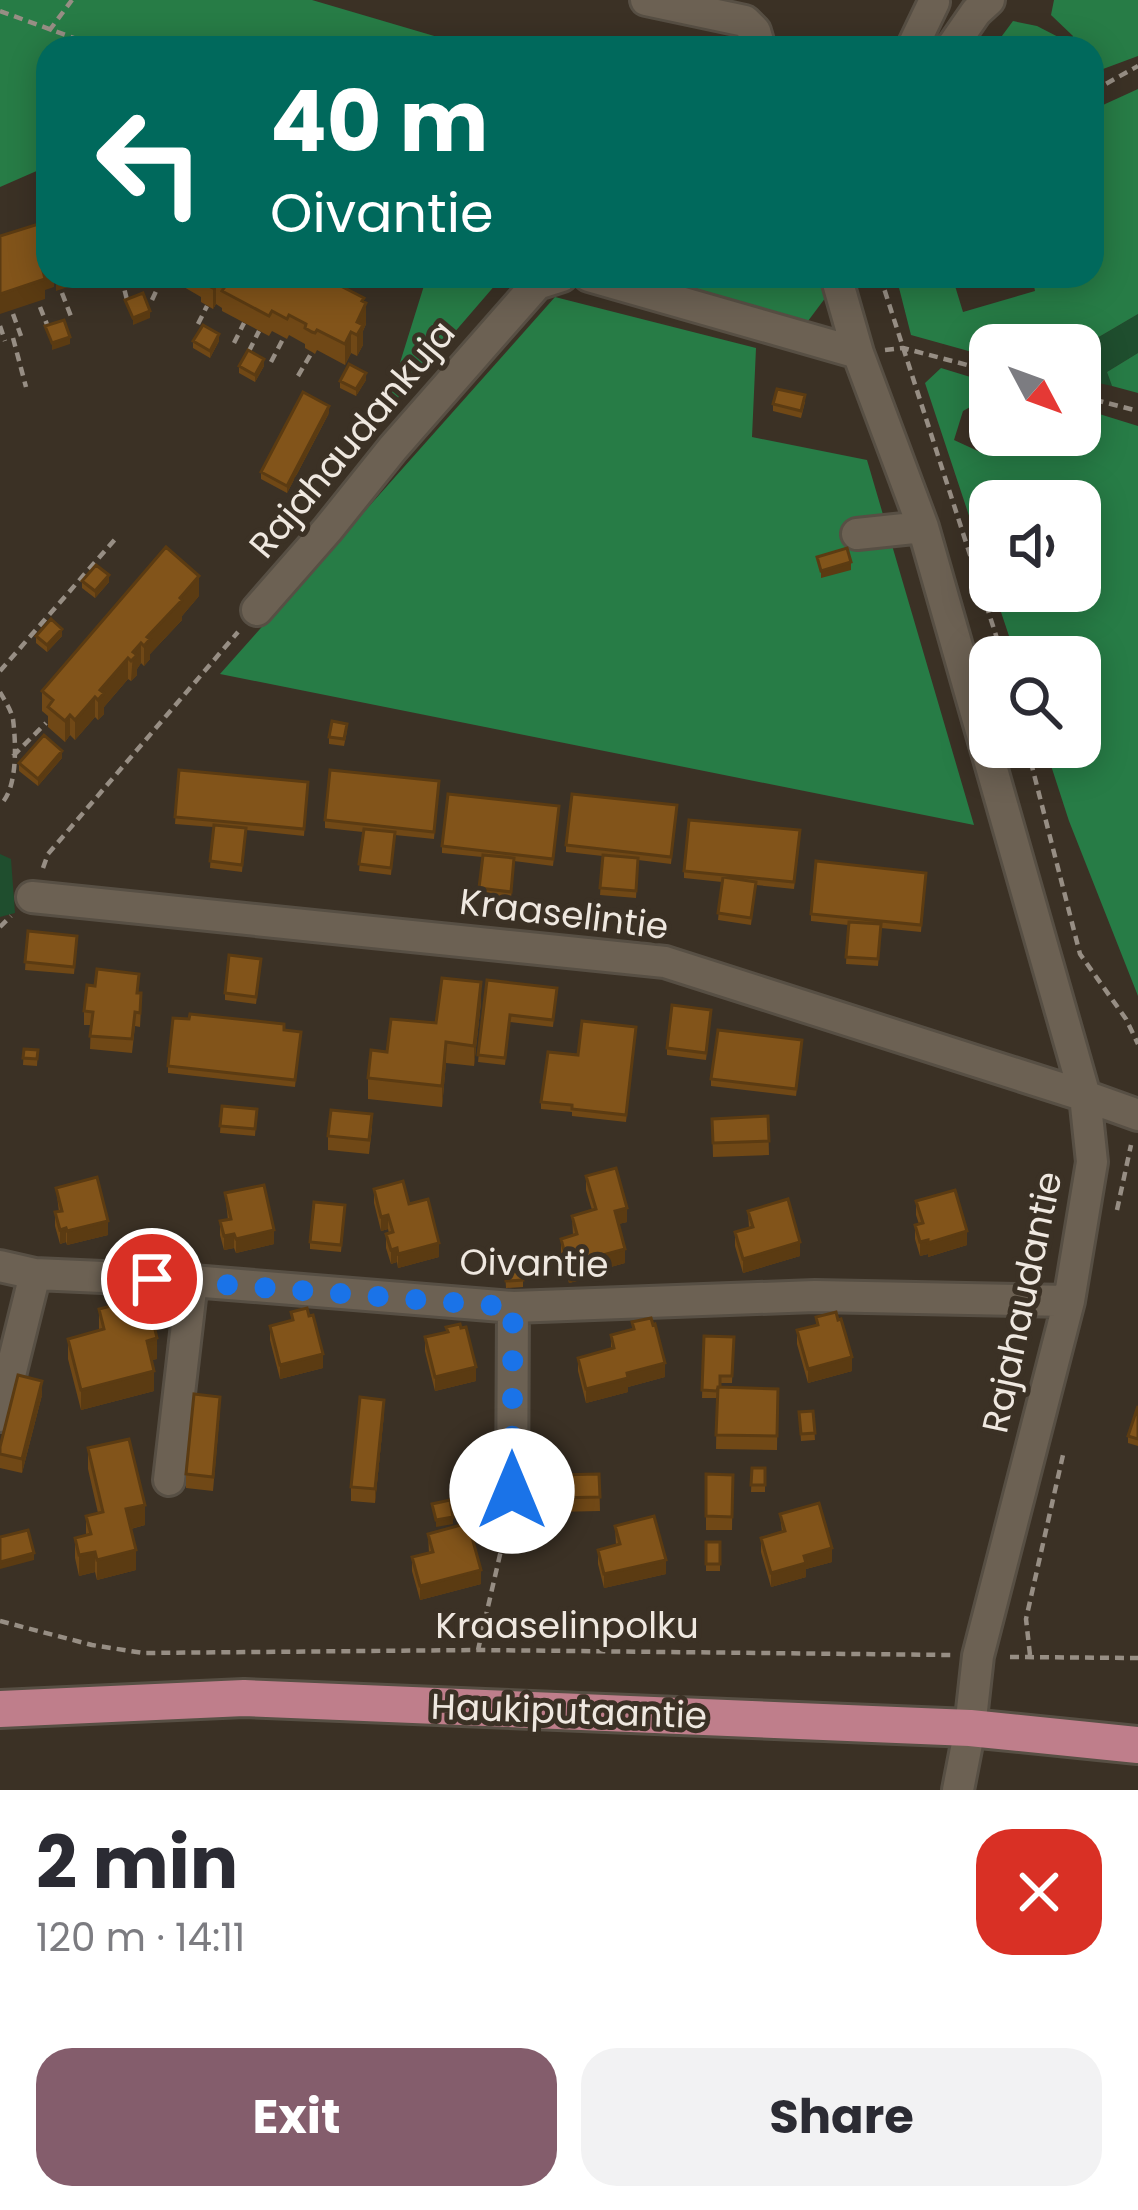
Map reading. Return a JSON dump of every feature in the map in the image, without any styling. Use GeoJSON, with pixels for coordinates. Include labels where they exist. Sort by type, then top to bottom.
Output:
{"type":"FeatureCollection","features":[{"type":"Feature","properties":{"kind":"main road","name":"Haukiputaantie"},"geometry":{"type":"LineString","coordinates":[[0,1708],[244,1698],[970,1728],[1138,1745]]}},
{"type":"Feature","properties":{"kind":"street"},"geometry":{"type":"LineString","coordinates":[[646,0],[745,21],[756,36]]}},
{"type":"Feature","properties":{"kind":"street"},"geometry":{"type":"LineString","coordinates":[[959,36],[989,0]]}},
{"type":"Feature","properties":{"kind":"street"},"geometry":{"type":"LineString","coordinates":[[918,36],[934,2]]}},
{"type":"Feature","properties":{"kind":"street","name":"Rajahaudankuja"},"geometry":{"type":"LineString","coordinates":[[257,610],[533,288]]}},
{"type":"Feature","properties":{"kind":"street"},"geometry":{"type":"LineString","coordinates":[[631,288],[858,353]]}},
{"type":"Feature","properties":{"kind":"street","name":"Rajahaudantie"},"geometry":{"type":"LineString","coordinates":[[839,288],[858,353],[923,527],[1085,1096],[1092,1162],[1069,1301],[978,1656],[958,1790]]}},
{"type":"Feature","properties":{"kind":"street"},"geometry":{"type":"LineString","coordinates":[[856,534],[923,527]]}},
{"type":"Feature","properties":{"kind":"street","name":"Kraaselintie"},"geometry":{"type":"LineString","coordinates":[[32,897],[665,962],[1138,1115]]}},
{"type":"Feature","properties":{"kind":"street","name":"Oivantie"},"geometry":{"type":"LineString","coordinates":[[0,1266],[35,1274],[192,1281],[513,1307],[815,1296],[1069,1301]]}},
{"type":"Feature","properties":{"kind":"street"},"geometry":{"type":"LineString","coordinates":[[0,1416],[35,1274]]}},
{"type":"Feature","properties":{"kind":"street"},"geometry":{"type":"LineString","coordinates":[[169,1480],[192,1281]]}},
{"type":"Feature","properties":{"kind":"street"},"geometry":{"type":"LineString","coordinates":[[512,1506],[513,1307]]}},
{"type":"Feature","properties":{"kind":"path"},"geometry":{"type":"LineString","coordinates":[[49,31],[69,2]]}},
{"type":"Feature","properties":{"kind":"path"},"geometry":{"type":"LineString","coordinates":[[0,11],[64,36]]}},
{"type":"Feature","properties":{"kind":"path"},"geometry":{"type":"LineString","coordinates":[[1104,85],[1138,65]]}},
{"type":"Feature","properties":{"kind":"path"},"geometry":{"type":"LineString","coordinates":[[124,288],[127,300]]}},
{"type":"Feature","properties":{"kind":"path"},"geometry":{"type":"LineString","coordinates":[[152,300],[158,288]]}},
{"type":"Feature","properties":{"kind":"path"},"geometry":{"type":"LineString","coordinates":[[884,288],[996,636]]}},
{"type":"Feature","properties":{"kind":"path"},"geometry":{"type":"LineString","coordinates":[[62,293],[72,319]]}},
{"type":"Feature","properties":{"kind":"path"},"geometry":{"type":"LineString","coordinates":[[198,324],[208,305]]}},
{"type":"Feature","properties":{"kind":"path"},"geometry":{"type":"LineString","coordinates":[[40,307],[48,327]]}},
{"type":"Feature","properties":{"kind":"path"},"geometry":{"type":"LineString","coordinates":[[13,314],[22,336]]}},
{"type":"Feature","properties":{"kind":"path"},"geometry":{"type":"LineString","coordinates":[[233,343],[244,322]]}},
{"type":"Feature","properties":{"kind":"path"},"geometry":{"type":"LineString","coordinates":[[0,326],[26,388]]}},
{"type":"Feature","properties":{"kind":"path"},"geometry":{"type":"LineString","coordinates":[[249,351],[259,331]]}},
{"type":"Feature","properties":{"kind":"path"},"geometry":{"type":"LineString","coordinates":[[272,362],[284,338]]}},
{"type":"Feature","properties":{"kind":"path"},"geometry":{"type":"LineString","coordinates":[[903,348],[969,365]]}},
{"type":"Feature","properties":{"kind":"path"},"geometry":{"type":"LineString","coordinates":[[298,376],[312,352]]}},
{"type":"Feature","properties":{"kind":"path"},"geometry":{"type":"LineString","coordinates":[[1101,402],[1138,412]]}},
{"type":"Feature","properties":{"kind":"path"},"geometry":{"type":"LineString","coordinates":[[0,671],[117,537]]}},
{"type":"Feature","properties":{"kind":"path"},"geometry":{"type":"LineString","coordinates":[[0,927],[32,897],[48,854],[257,610]]}},
{"type":"Feature","properties":{"kind":"path"},"geometry":{"type":"LineString","coordinates":[[0,692],[13,715],[13,782],[9,797],[0,805]]}},
{"type":"Feature","properties":{"kind":"path"},"geometry":{"type":"LineString","coordinates":[[13,756],[46,723]]}},
{"type":"Feature","properties":{"kind":"path"},"geometry":{"type":"LineString","coordinates":[[1032,768],[1081,954],[1138,1044]]}},
{"type":"Feature","properties":{"kind":"path"},"geometry":{"type":"LineString","coordinates":[[478,1650],[512,1506]]}},
{"type":"Feature","properties":{"kind":"path","name":"Kraaselinpolku"},"geometry":{"type":"LineString","coordinates":[[0,1621],[143,1653],[478,1650],[1138,1658]]}},
{"type":"Feature","properties":{"kind":"green space"},"geometry":{"type":"Polygon","coordinates":[[[0,0],[312,0],[434,36],[36,36],[36,171],[0,187],[0,0]]]}},
{"type":"Feature","properties":{"kind":"green space"},"geometry":{"type":"Polygon","coordinates":[[[1054,0],[1138,0],[1138,56],[1104,69],[1104,36],[1073,36],[1051,15],[1054,0]]]}},
{"type":"Feature","properties":{"kind":"green space"},"geometry":{"type":"Polygon","coordinates":[[[1013,21],[1056,36],[1002,36],[1013,21]]]}},
{"type":"Feature","properties":{"kind":"green space"},"geometry":{"type":"Polygon","coordinates":[[[1138,89],[1138,314],[1101,336],[1101,324],[969,324],[969,351],[911,335],[899,288],[956,288],[963,312],[1034,288],[1104,288],[1104,105],[1138,89]]]}},
{"type":"Feature","properties":{"kind":"green space"},"geometry":{"type":"Polygon","coordinates":[[[423,288],[493,288],[384,414],[423,288]]]}},
{"type":"Feature","properties":{"kind":"green space"},"geometry":{"type":"Polygon","coordinates":[[[694,288],[823,288],[826,297],[808,321],[694,288]]]}},
{"type":"Feature","properties":{"kind":"green space"},"geometry":{"type":"Polygon","coordinates":[[[555,297],[756,348],[752,437],[867,460],[974,825],[220,674],[555,297]]]}},
{"type":"Feature","properties":{"kind":"green space"},"geometry":{"type":"Polygon","coordinates":[[[1138,314],[1138,353],[1107,372],[1112,386],[1101,384],[1101,336],[1138,314]]]}},
{"type":"Feature","properties":{"kind":"green space"},"geometry":{"type":"Polygon","coordinates":[[[1138,353],[1138,393],[1112,386],[1107,372],[1138,353]]]}},
{"type":"Feature","properties":{"kind":"green space"},"geometry":{"type":"Polygon","coordinates":[[[941,368],[969,377],[969,408],[963,411],[954,440],[969,447],[969,456],[1101,456],[1101,415],[1138,426],[1138,996],[1052,768],[1101,768],[1101,636],[1009,636],[1001,612],[1101,612],[1101,480],[969,480],[969,516],[925,383],[941,368]]]}},
{"type":"Feature","properties":{"kind":"green space"},"geometry":{"type":"Polygon","coordinates":[[[0,854],[11,859],[15,913],[0,917],[0,854]]]}},
{"type":"Feature","properties":{"kind":"building"},"geometry":{"type":"Polygon","coordinates":[[[36,225],[36,282],[0,294],[0,236],[36,225]]]}},
{"type":"Feature","properties":{"kind":"building"},"geometry":{"type":"Polygon","coordinates":[[[345,288],[364,298],[357,322],[363,325],[357,335],[351,332],[345,344],[312,332],[289,315],[287,319],[272,311],[269,316],[222,291],[345,288]]]}},
{"type":"Feature","properties":{"kind":"building"},"geometry":{"type":"Polygon","coordinates":[[[143,293],[150,311],[133,318],[125,300],[143,293]]]}},
{"type":"Feature","properties":{"kind":"building"},"geometry":{"type":"Polygon","coordinates":[[[64,320],[70,337],[52,343],[45,326],[64,320]]]}},
{"type":"Feature","properties":{"kind":"building"},"geometry":{"type":"Polygon","coordinates":[[[203,325],[219,334],[210,351],[193,341],[203,325]]]}},
{"type":"Feature","properties":{"kind":"building"},"geometry":{"type":"Polygon","coordinates":[[[248,350],[264,359],[255,375],[239,366],[248,350]]]}},
{"type":"Feature","properties":{"kind":"building"},"geometry":{"type":"Polygon","coordinates":[[[349,364],[366,373],[356,389],[340,381],[349,364]]]}},
{"type":"Feature","properties":{"kind":"building"},"geometry":{"type":"Polygon","coordinates":[[[777,389],[805,395],[801,411],[773,404],[777,389]]]}},
{"type":"Feature","properties":{"kind":"building"},"geometry":{"type":"Polygon","coordinates":[[[303,392],[329,406],[287,486],[261,472],[303,392]]]}},
{"type":"Feature","properties":{"kind":"building"},"geometry":{"type":"Polygon","coordinates":[[[166,547],[199,576],[144,646],[141,643],[133,652],[137,655],[131,661],[128,658],[100,690],[104,693],[98,700],[95,697],[75,720],[70,715],[65,721],[48,707],[53,700],[42,691],[166,547]]]}},
{"type":"Feature","properties":{"kind":"building"},"geometry":{"type":"Polygon","coordinates":[[[847,548],[851,562],[821,571],[817,557],[847,548]]]}},
{"type":"Feature","properties":{"kind":"building"},"geometry":{"type":"Polygon","coordinates":[[[96,565],[109,575],[95,591],[82,581],[96,565]]]}},
{"type":"Feature","properties":{"kind":"building"},"geometry":{"type":"Polygon","coordinates":[[[51,619],[62,629],[47,645],[36,636],[51,619]]]}},
{"type":"Feature","properties":{"kind":"building"},"geometry":{"type":"Polygon","coordinates":[[[332,721],[347,724],[344,739],[329,737],[332,721]]]}},
{"type":"Feature","properties":{"kind":"building"},"geometry":{"type":"Polygon","coordinates":[[[44,735],[62,751],[38,779],[19,763],[44,735]]]}},
{"type":"Feature","properties":{"kind":"building"},"geometry":{"type":"Polygon","coordinates":[[[179,770],[308,782],[304,829],[175,817],[179,770]]]}},
{"type":"Feature","properties":{"kind":"building"},"geometry":{"type":"Polygon","coordinates":[[[330,770],[439,781],[434,832],[325,820],[330,770]]]}},
{"type":"Feature","properties":{"kind":"building"},"geometry":{"type":"Polygon","coordinates":[[[448,794],[559,806],[553,859],[442,846],[448,794]]]}},
{"type":"Feature","properties":{"kind":"building"},"geometry":{"type":"Polygon","coordinates":[[[572,794],[677,805],[671,857],[566,845],[572,794]]]}},
{"type":"Feature","properties":{"kind":"building"},"geometry":{"type":"Polygon","coordinates":[[[689,820],[800,830],[794,882],[684,871],[689,820]]]}},
{"type":"Feature","properties":{"kind":"building"},"geometry":{"type":"Polygon","coordinates":[[[214,825],[246,828],[242,865],[210,861],[214,825]]]}},
{"type":"Feature","properties":{"kind":"building"},"geometry":{"type":"Polygon","coordinates":[[[364,829],[395,832],[391,868],[359,864],[364,829]]]}},
{"type":"Feature","properties":{"kind":"building"},"geometry":{"type":"Polygon","coordinates":[[[483,855],[514,858],[511,892],[479,888],[483,855]]]}},
{"type":"Feature","properties":{"kind":"building"},"geometry":{"type":"Polygon","coordinates":[[[603,855],[638,858],[636,891],[600,888],[603,855]]]}},
{"type":"Feature","properties":{"kind":"building"},"geometry":{"type":"Polygon","coordinates":[[[816,861],[926,873],[921,925],[811,914],[816,861]]]}},
{"type":"Feature","properties":{"kind":"building"},"geometry":{"type":"Polygon","coordinates":[[[723,877],[756,882],[751,918],[718,913],[723,877]]]}},
{"type":"Feature","properties":{"kind":"building"},"geometry":{"type":"Polygon","coordinates":[[[849,922],[881,924],[878,959],[846,957],[849,922]]]}},
{"type":"Feature","properties":{"kind":"building"},"geometry":{"type":"Polygon","coordinates":[[[28,931],[77,936],[74,967],[25,962],[28,931]]]}},
{"type":"Feature","properties":{"kind":"building"},"geometry":{"type":"Polygon","coordinates":[[[229,955],[261,959],[256,997],[225,993],[229,955]]]}},
{"type":"Feature","properties":{"kind":"building"},"geometry":{"type":"Polygon","coordinates":[[[97,969],[139,974],[140,1013],[135,1012],[132,1039],[90,1036],[93,1012],[84,1011],[87,985],[95,986],[97,969]]]}},
{"type":"Feature","properties":{"kind":"building"},"geometry":{"type":"Polygon","coordinates":[[[442,978],[481,982],[474,1046],[446,1042],[442,1086],[368,1078],[371,1050],[387,1052],[391,1019],[436,1023],[442,978]]]}},
{"type":"Feature","properties":{"kind":"building"},"geometry":{"type":"Polygon","coordinates":[[[487,980],[557,988],[553,1020],[510,1015],[505,1058],[478,1055],[487,980]]]}},
{"type":"Feature","properties":{"kind":"building"},"geometry":{"type":"Polygon","coordinates":[[[672,1005],[711,1010],[706,1053],[667,1048],[672,1005]]]}},
{"type":"Feature","properties":{"kind":"building"},"geometry":{"type":"Polygon","coordinates":[[[190,1014],[284,1024],[284,1030],[301,1032],[295,1080],[168,1066],[173,1018],[189,1019],[190,1014]]]}},
{"type":"Feature","properties":{"kind":"building"},"geometry":{"type":"Polygon","coordinates":[[[582,1021],[636,1027],[626,1115],[541,1102],[548,1052],[578,1055],[582,1021]]]}},
{"type":"Feature","properties":{"kind":"building"},"geometry":{"type":"Polygon","coordinates":[[[718,1030],[802,1040],[796,1089],[711,1079],[718,1030]]]}},
{"type":"Feature","properties":{"kind":"building"},"geometry":{"type":"Polygon","coordinates":[[[24,1049],[38,1050],[37,1059],[23,1058],[24,1049]]]}},
{"type":"Feature","properties":{"kind":"building"},"geometry":{"type":"Polygon","coordinates":[[[222,1106],[257,1109],[255,1129],[220,1126],[222,1106]]]}},
{"type":"Feature","properties":{"kind":"building"},"geometry":{"type":"Polygon","coordinates":[[[331,1110],[372,1114],[369,1140],[328,1136],[331,1110]]]}},
{"type":"Feature","properties":{"kind":"building"},"geometry":{"type":"Polygon","coordinates":[[[768,1116],[769,1141],[713,1143],[712,1119],[768,1116]]]}},
{"type":"Feature","properties":{"kind":"building"},"geometry":{"type":"Polygon","coordinates":[[[616,1168],[627,1208],[615,1211],[625,1249],[569,1269],[561,1239],[577,1234],[572,1216],[596,1209],[586,1176],[616,1168]]]}},
{"type":"Feature","properties":{"kind":"building"},"geometry":{"type":"Polygon","coordinates":[[[97,1177],[108,1221],[60,1230],[55,1212],[62,1211],[56,1188],[97,1177]]]}},
{"type":"Feature","properties":{"kind":"building"},"geometry":{"type":"Polygon","coordinates":[[[403,1181],[409,1204],[428,1199],[439,1243],[398,1254],[397,1248],[391,1250],[386,1234],[393,1232],[388,1215],[381,1217],[374,1189],[403,1181]]]}},
{"type":"Feature","properties":{"kind":"building"},"geometry":{"type":"Polygon","coordinates":[[[264,1185],[274,1230],[236,1239],[234,1234],[224,1236],[220,1221],[231,1219],[225,1193],[264,1185]]]}},
{"type":"Feature","properties":{"kind":"building"},"geometry":{"type":"Polygon","coordinates":[[[955,1190],[967,1231],[920,1242],[915,1225],[923,1223],[916,1201],[955,1190]]]}},
{"type":"Feature","properties":{"kind":"building"},"geometry":{"type":"Polygon","coordinates":[[[788,1199],[800,1242],[743,1259],[735,1232],[753,1227],[748,1211],[788,1199]]]}},
{"type":"Feature","properties":{"kind":"building"},"geometry":{"type":"Polygon","coordinates":[[[314,1202],[345,1205],[341,1245],[310,1242],[314,1202]]]}},
{"type":"Feature","properties":{"kind":"building"},"geometry":{"type":"Polygon","coordinates":[[[523,1267],[523,1280],[506,1281],[505,1268],[523,1267]]]}},
{"type":"Feature","properties":{"kind":"building"},"geometry":{"type":"Polygon","coordinates":[[[140,1293],[142,1299],[147,1297],[157,1338],[147,1341],[154,1371],[81,1390],[68,1339],[104,1329],[99,1309],[140,1293]]]}},
{"type":"Feature","properties":{"kind":"building"},"geometry":{"type":"Polygon","coordinates":[[[307,1308],[323,1354],[280,1365],[270,1326],[293,1320],[291,1312],[307,1308]]]}},
{"type":"Feature","properties":{"kind":"building"},"geometry":{"type":"Polygon","coordinates":[[[836,1312],[852,1357],[808,1369],[797,1330],[818,1325],[816,1317],[836,1312]]]}},
{"type":"Feature","properties":{"kind":"building"},"geometry":{"type":"Polygon","coordinates":[[[651,1318],[665,1363],[586,1389],[578,1358],[614,1348],[611,1335],[634,1329],[632,1322],[651,1318]]]}},
{"type":"Feature","properties":{"kind":"building"},"geometry":{"type":"Polygon","coordinates":[[[460,1324],[466,1327],[476,1367],[435,1377],[425,1337],[460,1324]]]}},
{"type":"Feature","properties":{"kind":"building"},"geometry":{"type":"Polygon","coordinates":[[[704,1336],[734,1337],[732,1376],[720,1376],[717,1391],[702,1390],[704,1336]]]}},
{"type":"Feature","properties":{"kind":"building"},"geometry":{"type":"Polygon","coordinates":[[[18,1375],[42,1381],[22,1459],[0,1454],[18,1375]]]}},
{"type":"Feature","properties":{"kind":"building"},"geometry":{"type":"Polygon","coordinates":[[[718,1387],[778,1389],[777,1436],[716,1435],[718,1387]]]}},
{"type":"Feature","properties":{"kind":"building"},"geometry":{"type":"Polygon","coordinates":[[[194,1394],[220,1397],[213,1477],[186,1474],[194,1394]]]}},
{"type":"Feature","properties":{"kind":"building"},"geometry":{"type":"Polygon","coordinates":[[[360,1397],[384,1400],[375,1489],[351,1487],[360,1397]]]}},
{"type":"Feature","properties":{"kind":"building"},"geometry":{"type":"Polygon","coordinates":[[[1138,1406],[1138,1439],[1128,1436],[1138,1406]]]}},
{"type":"Feature","properties":{"kind":"building"},"geometry":{"type":"Polygon","coordinates":[[[813,1411],[815,1433],[801,1434],[799,1412],[813,1411]]]}},
{"type":"Feature","properties":{"kind":"building"},"geometry":{"type":"Polygon","coordinates":[[[129,1439],[145,1505],[126,1509],[136,1550],[97,1560],[95,1552],[79,1555],[75,1538],[91,1534],[86,1516],[103,1512],[88,1448],[129,1439]]]}},
{"type":"Feature","properties":{"kind":"building"},"geometry":{"type":"Polygon","coordinates":[[[752,1468],[765,1468],[765,1485],[751,1485],[752,1468]]]}},
{"type":"Feature","properties":{"kind":"building"},"geometry":{"type":"Polygon","coordinates":[[[599,1474],[600,1497],[554,1498],[554,1475],[599,1474]]]}},
{"type":"Feature","properties":{"kind":"building"},"geometry":{"type":"Polygon","coordinates":[[[706,1474],[733,1475],[732,1517],[706,1516],[706,1474]]]}},
{"type":"Feature","properties":{"kind":"building"},"geometry":{"type":"Polygon","coordinates":[[[450,1500],[453,1517],[436,1520],[432,1504],[450,1500]]]}},
{"type":"Feature","properties":{"kind":"building"},"geometry":{"type":"Polygon","coordinates":[[[819,1503],[832,1548],[804,1556],[806,1563],[771,1573],[761,1538],[785,1531],[780,1514],[819,1503]]]}},
{"type":"Feature","properties":{"kind":"building"},"geometry":{"type":"Polygon","coordinates":[[[654,1516],[666,1560],[604,1574],[598,1550],[620,1544],[615,1526],[654,1516]]]}},
{"type":"Feature","properties":{"kind":"building"},"geometry":{"type":"Polygon","coordinates":[[[468,1523],[481,1570],[420,1586],[412,1557],[433,1552],[428,1534],[468,1523]]]}},
{"type":"Feature","properties":{"kind":"building"},"geometry":{"type":"Polygon","coordinates":[[[28,1530],[34,1553],[0,1562],[0,1537],[28,1530]]]}},
{"type":"Feature","properties":{"kind":"building"},"geometry":{"type":"Polygon","coordinates":[[[706,1542],[720,1542],[720,1564],[706,1564],[706,1542]]]}},
{"type":"Feature","properties":{"kind":"route"},"geometry":{"type":"LineString","coordinates":[[152,1279],[513,1307],[512,1491]]}}]}
